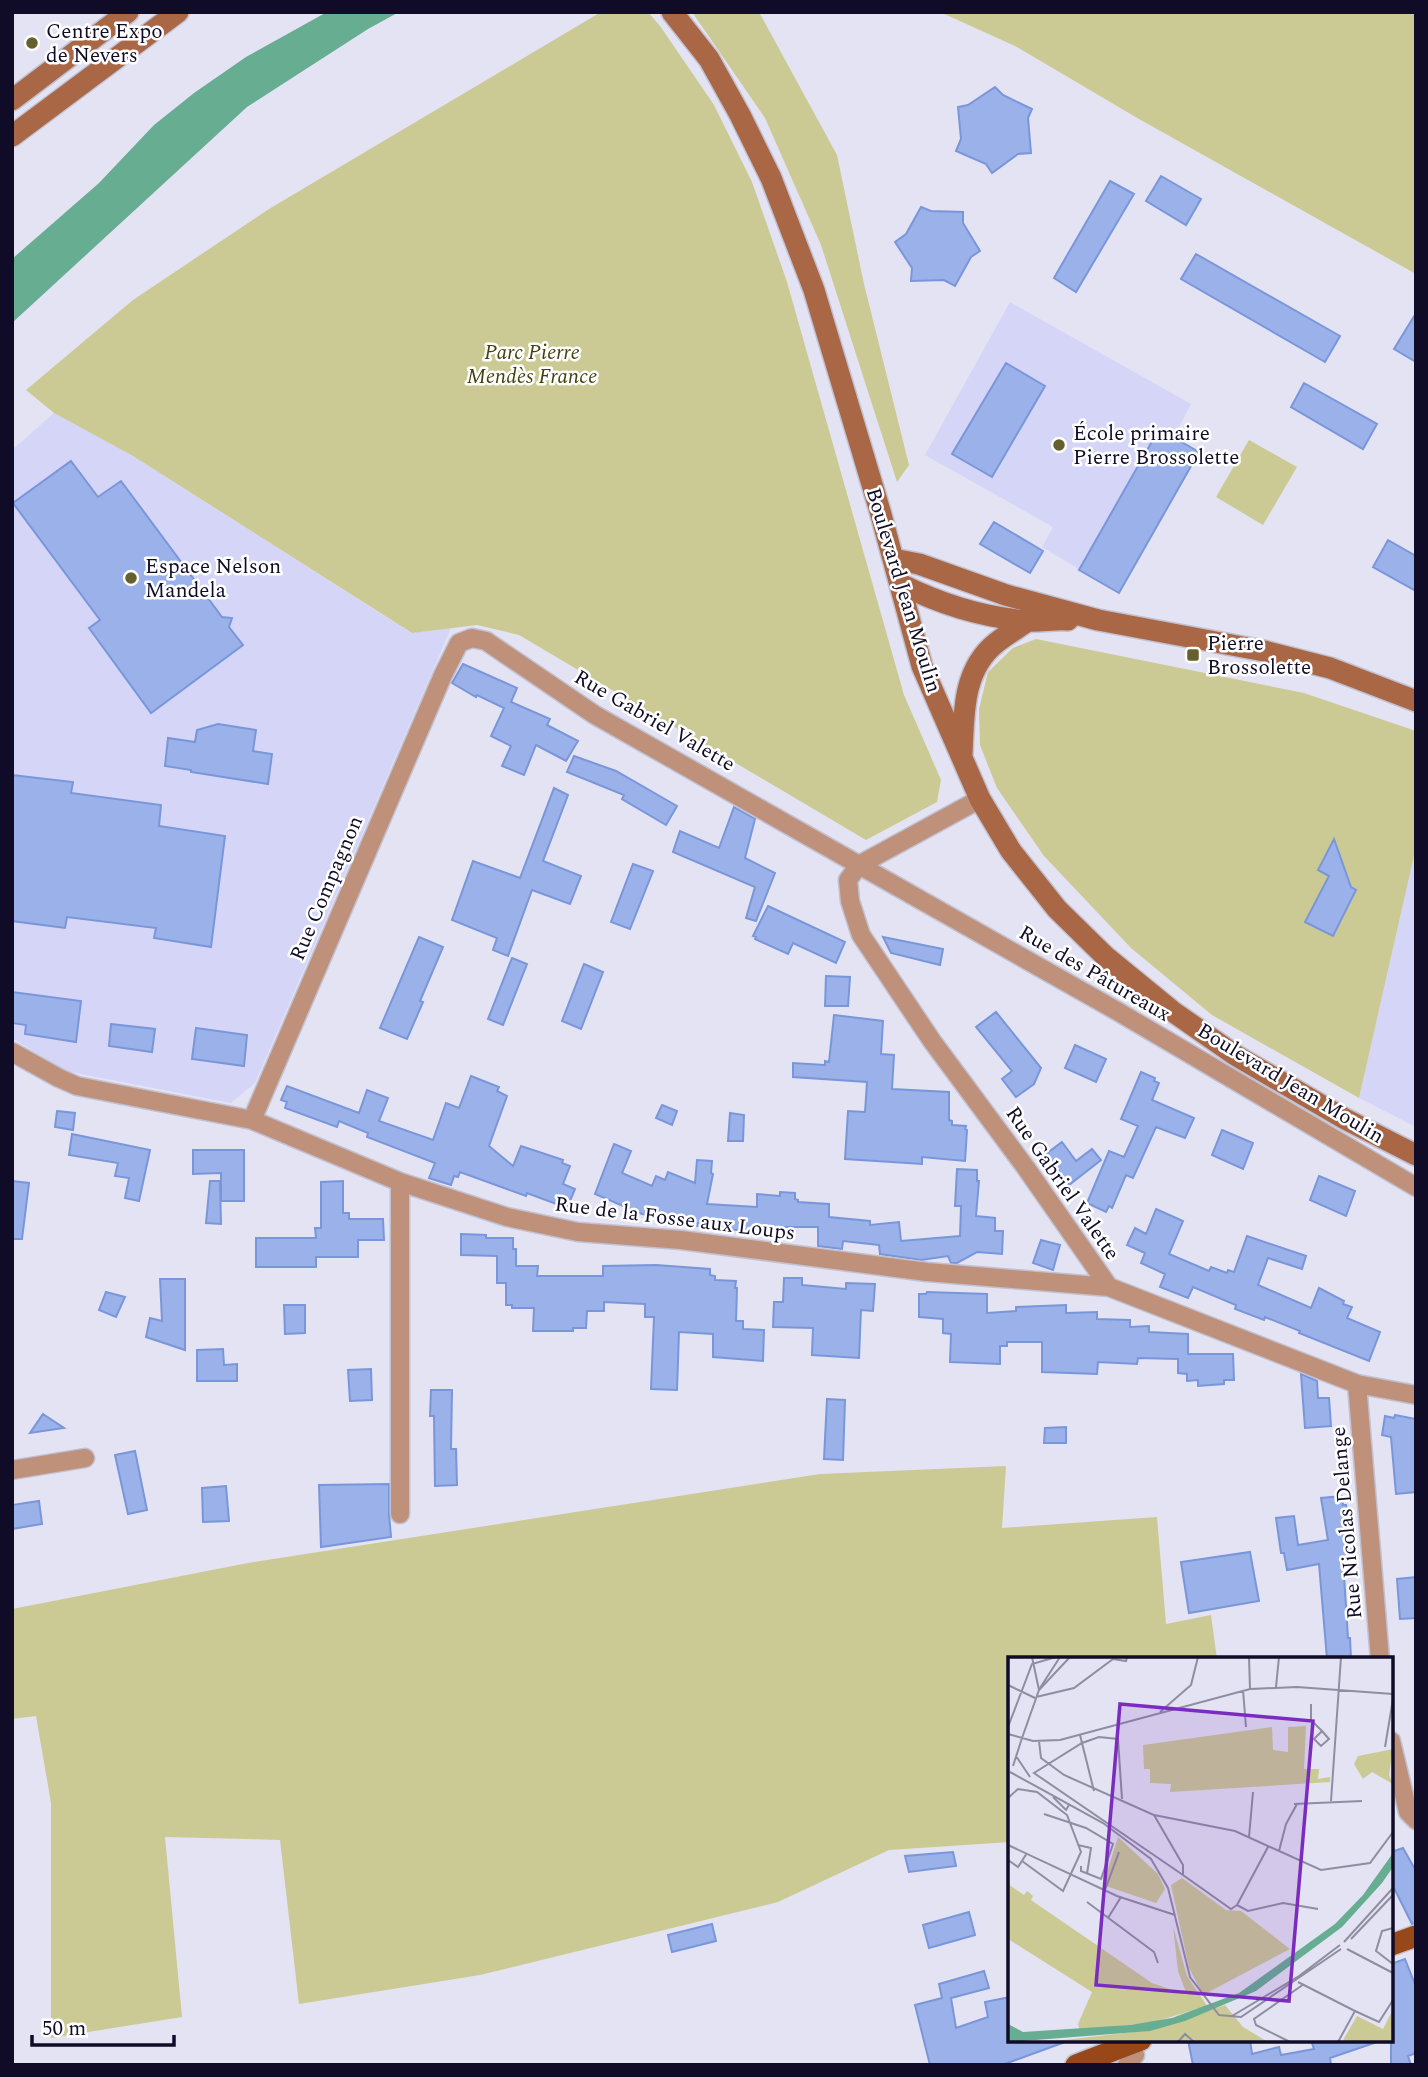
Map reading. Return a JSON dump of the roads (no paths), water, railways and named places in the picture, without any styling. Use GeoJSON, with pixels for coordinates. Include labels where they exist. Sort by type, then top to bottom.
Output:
{"type":"FeatureCollection","features":[{"type":"Feature","properties":{"kind":"main road"},"geometry":{"type":"LineString","coordinates":[[12,100],[128,12]]}},
{"type":"Feature","properties":{"kind":"main road"},"geometry":{"type":"LineString","coordinates":[[12,136],[178,12]]}},
{"type":"Feature","properties":{"kind":"main road","name":"Boulevard Jean Moulin"},"geometry":{"type":"LineString","coordinates":[[672,12],[709,59],[771,178],[814,290],[922,666],[980,799],[1011,851],[1057,909],[1105,957],[1172,1011],[1235,1055],[1345,1119],[1416,1156]]}},
{"type":"Feature","properties":{"kind":"main road"},"geometry":{"type":"LineString","coordinates":[[893,559],[919,564],[1006,595],[1098,620],[1264,651],[1330,668],[1416,701]]}},
{"type":"Feature","properties":{"kind":"main road"},"geometry":{"type":"LineString","coordinates":[[900,584],[942,604],[977,614],[1028,621],[1098,620]]}},
{"type":"Feature","properties":{"kind":"main road"},"geometry":{"type":"LineString","coordinates":[[962,760],[965,700],[975,668],[994,644],[1028,621]]}},
{"type":"Feature","properties":{"kind":"main road"},"geometry":{"type":"LineString","coordinates":[[1393,1944],[1416,1936]]}},
{"type":"Feature","properties":{"kind":"main road"},"geometry":{"type":"LineString","coordinates":[[1085,2063],[1133,2050]]}},
{"type":"Feature","properties":{"kind":"street","name":"Rue Gabriel Valette"},"geometry":{"type":"LineString","coordinates":[[443,675],[459,643],[472,638],[486,641],[595,715],[859,865],[848,880],[850,901],[861,935],[932,1041],[1110,1287],[1357,1384],[1416,1395]]}},
{"type":"Feature","properties":{"kind":"street","name":"Rue Compagnon"},"geometry":{"type":"LineString","coordinates":[[251,1120],[443,675]]}},
{"type":"Feature","properties":{"kind":"street"},"geometry":{"type":"LineString","coordinates":[[859,865],[980,799]]}},
{"type":"Feature","properties":{"kind":"street","name":"Rue des Pâtureaux"},"geometry":{"type":"LineString","coordinates":[[859,865],[1117,1011],[1416,1187]]}},
{"type":"Feature","properties":{"kind":"street","name":"Rue de la Fosse aux Loups"},"geometry":{"type":"LineString","coordinates":[[12,1052],[77,1086],[251,1120],[400,1182],[508,1217],[578,1233],[681,1240],[927,1272],[1110,1287]]}},
{"type":"Feature","properties":{"kind":"street"},"geometry":{"type":"LineString","coordinates":[[400,1182],[400,1514]]}},
{"type":"Feature","properties":{"kind":"street","name":"Rue Nicolas Delange"},"geometry":{"type":"LineString","coordinates":[[1357,1384],[1380,1657]]}},
{"type":"Feature","properties":{"kind":"street"},"geometry":{"type":"LineString","coordinates":[[12,1471],[85,1458]]}},
{"type":"Feature","properties":{"kind":"street"},"geometry":{"type":"LineString","coordinates":[[1393,1749],[1408,1812],[1416,1820]]}},
{"type":"Feature","properties":{"kind":"place","name":"Centre Expo de Nevers"},"geometry":{"type":"Point","coordinates":[32,43]}},
{"type":"Feature","properties":{"kind":"place","name":"École primaire Pierre Brossolette"},"geometry":{"type":"Point","coordinates":[1059,445]}},
{"type":"Feature","properties":{"kind":"place","name":"Espace Nelson Mandela"},"geometry":{"type":"Point","coordinates":[131,578]}},
{"type":"Feature","properties":{"kind":"place","name":"Pierre Brossolette"},"geometry":{"type":"Point","coordinates":[1193,655]}},
{"type":"Feature","properties":{"kind":"park label","name":"Parc Pierre Mendès France"},"geometry":{"type":"Point","coordinates":[532,364]}}]}
